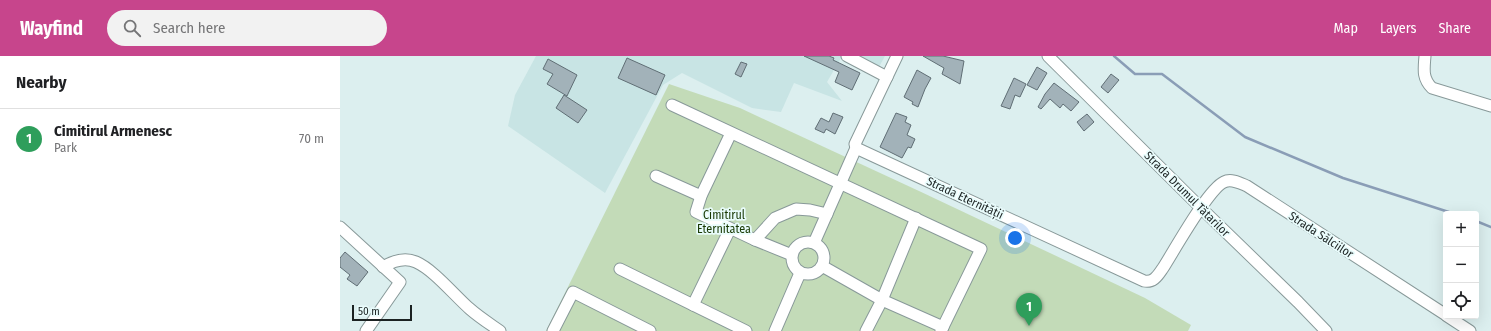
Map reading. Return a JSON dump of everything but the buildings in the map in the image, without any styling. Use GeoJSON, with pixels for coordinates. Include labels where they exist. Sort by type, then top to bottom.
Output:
{"type":"FeatureCollection","features":[{"type":"Feature","properties":{"kind":"street"},"geometry":{"type":"LineString","coordinates":[[848,56],[887,77]]}},
{"type":"Feature","properties":{"kind":"street"},"geometry":{"type":"LineString","coordinates":[[814,243],[856,148],[855,144],[898,56]]}},
{"type":"Feature","properties":{"kind":"street","name":"Strada Drumul Tătarilor"},"geometry":{"type":"LineString","coordinates":[[1048,56],[1326,331]]}},
{"type":"Feature","properties":{"kind":"street"},"geometry":{"type":"LineString","coordinates":[[1426,56],[1424,75],[1426,82],[1432,88],[1491,106]]}},
{"type":"Feature","properties":{"kind":"street"},"geometry":{"type":"LineString","coordinates":[[672,105],[981,249],[942,329],[882,300],[822,266]]}},
{"type":"Feature","properties":{"kind":"street"},"geometry":{"type":"LineString","coordinates":[[730,133],[701,196],[696,212],[730,229],[792,255]]}},
{"type":"Feature","properties":{"kind":"street","name":"Strada Eternității"},"geometry":{"type":"LineString","coordinates":[[856,148],[1149,282],[1155,279],[1163,268],[1201,208]]}},
{"type":"Feature","properties":{"kind":"street"},"geometry":{"type":"LineString","coordinates":[[656,176],[701,196]]}},
{"type":"Feature","properties":{"kind":"street","name":"Strada Sălciilor"},"geometry":{"type":"LineString","coordinates":[[1201,208],[1211,193],[1223,182],[1230,180],[1243,184],[1443,314]]}},
{"type":"Feature","properties":{"kind":"street"},"geometry":{"type":"LineString","coordinates":[[755,240],[775,218],[796,209],[810,210],[827,214]]}},
{"type":"Feature","properties":{"kind":"street"},"geometry":{"type":"LineString","coordinates":[[866,331],[882,300],[916,218]]}},
{"type":"Feature","properties":{"kind":"street"},"geometry":{"type":"LineString","coordinates":[[340,227],[400,282],[366,331]]}},
{"type":"Feature","properties":{"kind":"street"},"geometry":{"type":"LineString","coordinates":[[693,305],[730,229]]}},
{"type":"Feature","properties":{"kind":"street"},"geometry":{"type":"LineString","coordinates":[[801,243],[814,243],[823,253],[824,258],[822,266],[816,272],[811,274],[800,273],[793,265],[792,255],[797,246],[801,243]]}},
{"type":"Feature","properties":{"kind":"street"},"geometry":{"type":"LineString","coordinates":[[383,267],[392,262],[407,260],[415,262],[426,268],[470,310],[500,331]]}},
{"type":"Feature","properties":{"kind":"street"},"geometry":{"type":"LineString","coordinates":[[620,268],[746,331]]}},
{"type":"Feature","properties":{"kind":"street"},"geometry":{"type":"LineString","coordinates":[[775,331],[800,273]]}},
{"type":"Feature","properties":{"kind":"street"},"geometry":{"type":"LineString","coordinates":[[553,331],[573,292],[650,331]]}},
{"type":"Feature","properties":{"kind":"street","name":"Strada Sălciilor"},"geometry":{"type":"LineString","coordinates":[[1451,319],[1470,331]]}},
{"type":"Feature","properties":{"kind":"shaded area"},"geometry":{"type":"Polygon","coordinates":[[[536,56],[885,56],[874,76],[862,71],[841,58],[827,82],[842,101],[794,83],[781,112],[752,108],[682,73],[663,85],[605,193],[508,126],[515,95],[536,56]]]}},
{"type":"Feature","properties":{"kind":"green space","name":"Cimitirul Eternitatea"},"geometry":{"type":"Polygon","coordinates":[[[669,84],[740,108],[1145,298],[1191,325],[1188,331],[546,331],[669,84]]]}},
{"type":"Feature","properties":{"kind":"waterway"},"geometry":{"type":"LineString","coordinates":[[1114,56],[1135,74],[1162,74],[1245,137],[1343,178],[1446,211]]}},
{"type":"Feature","properties":{"kind":"waterway"},"geometry":{"type":"LineString","coordinates":[[1479,222],[1491,227]]}},
{"type":"Feature","properties":{"kind":"place","name":"Cimitirul Armenesc"},"geometry":{"type":"Point","coordinates":[1029,326]}}]}
